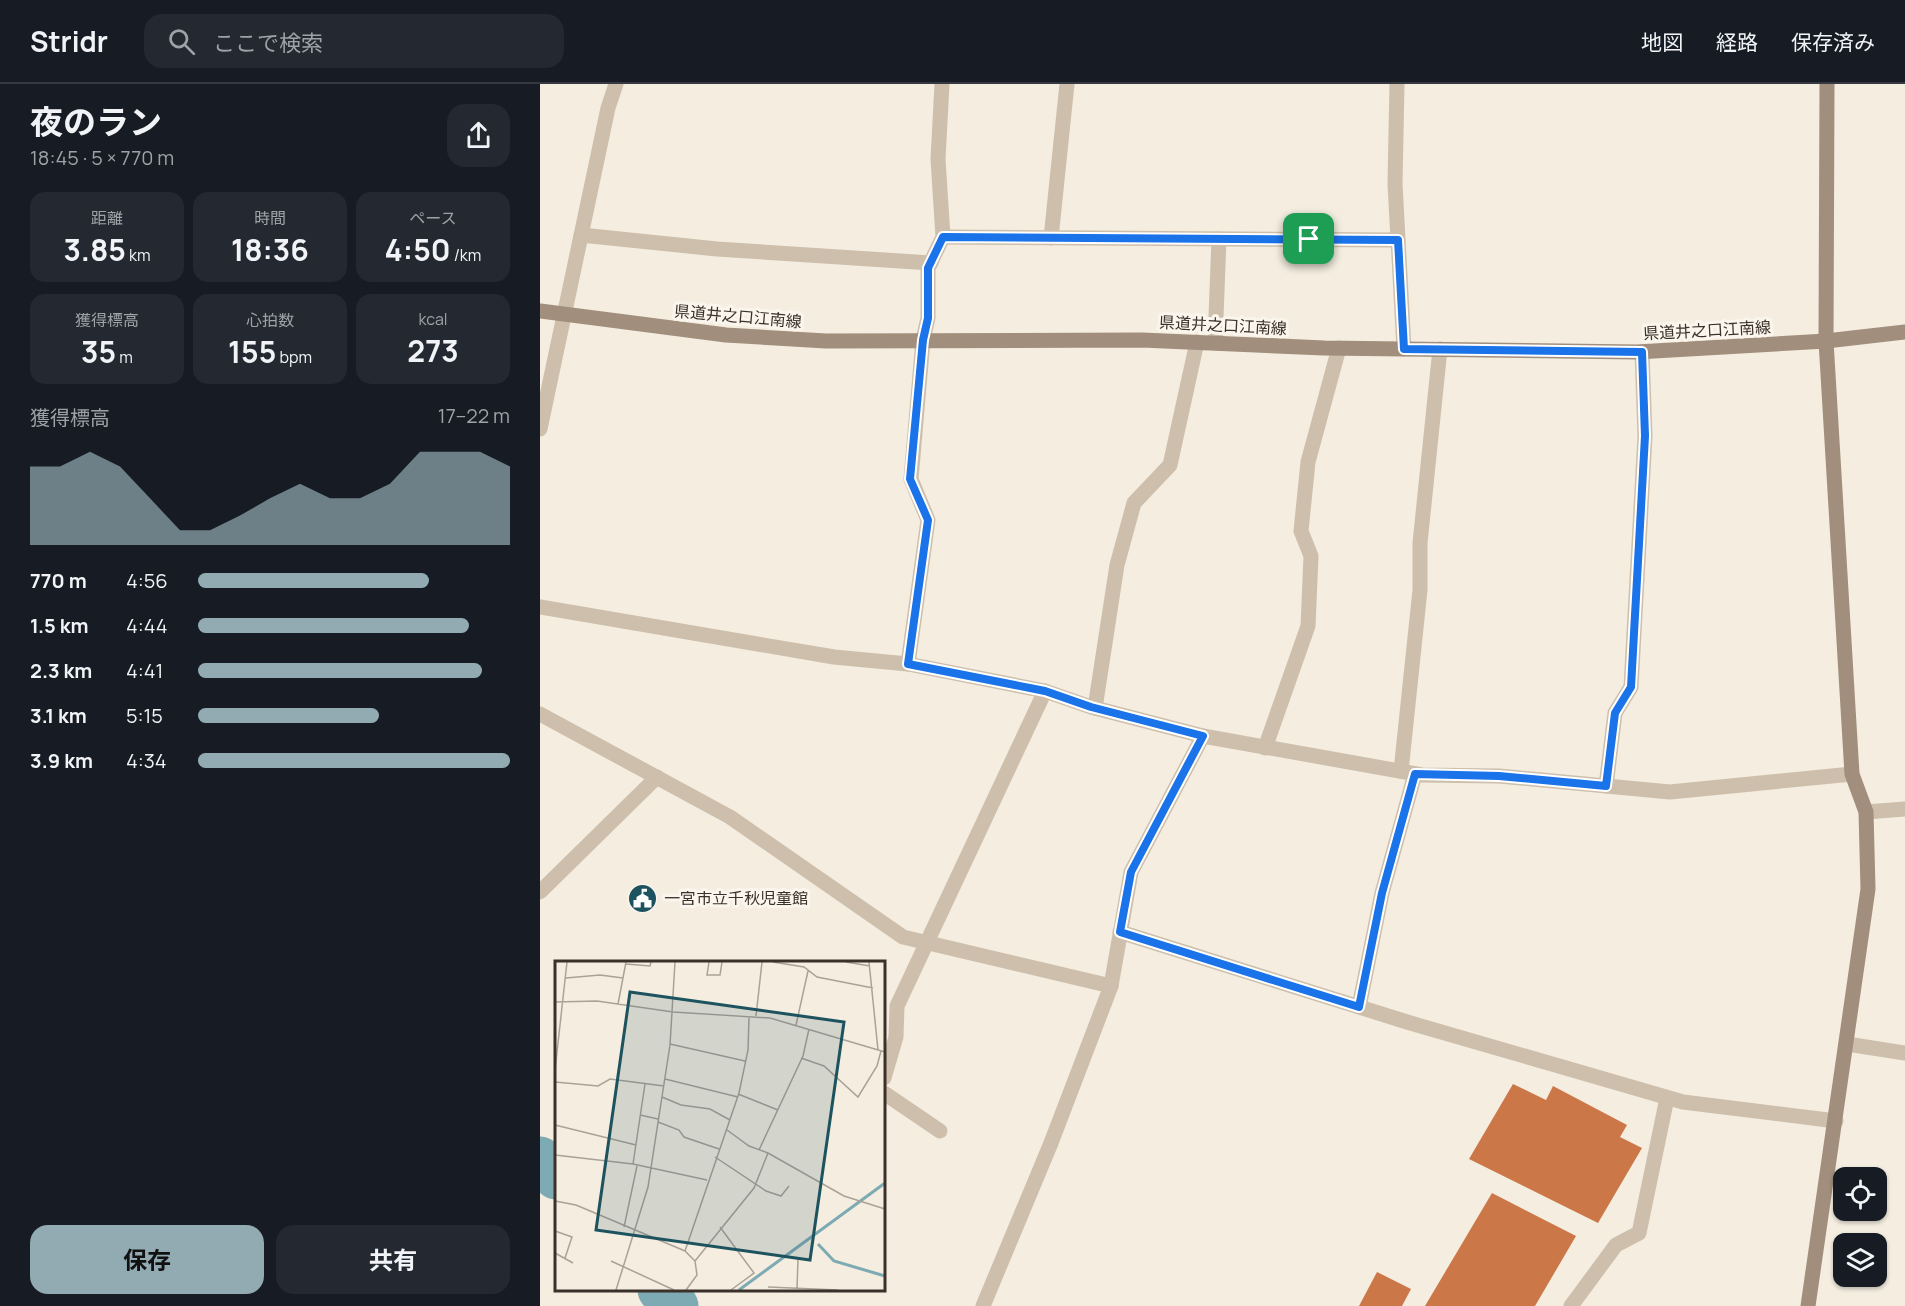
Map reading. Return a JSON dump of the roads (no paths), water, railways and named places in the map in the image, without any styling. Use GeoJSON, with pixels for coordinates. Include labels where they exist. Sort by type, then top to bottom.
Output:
{"type":"FeatureCollection","features":[{"type":"Feature","properties":{"kind":"main road"},"geometry":{"type":"LineString","coordinates":[[1808,1306],[1868,888],[1866,812],[1852,774],[1826,341],[1827,84]]}},
{"type":"Feature","properties":{"kind":"main road","name":"県道井之口江南線"},"geometry":{"type":"LineString","coordinates":[[540,310],[564,316],[726,335],[826,341],[1197,342],[1339,348],[1642,352],[1826,341],[1905,332]]}},
{"type":"Feature","properties":{"kind":"street"},"geometry":{"type":"LineString","coordinates":[[540,429],[608,108],[616,84]]}},
{"type":"Feature","properties":{"kind":"street"},"geometry":{"type":"LineString","coordinates":[[908,664],[928,520],[910,479],[923,340],[928,318],[928,268],[943,237],[938,159],[942,84]]}},
{"type":"Feature","properties":{"kind":"street"},"geometry":{"type":"LineString","coordinates":[[1051,238],[1067,84]]}},
{"type":"Feature","properties":{"kind":"street"},"geometry":{"type":"LineString","coordinates":[[1397,84],[1395,184],[1404,349]]}},
{"type":"Feature","properties":{"kind":"street"},"geometry":{"type":"LineString","coordinates":[[581,234],[717,249],[931,263]]}},
{"type":"Feature","properties":{"kind":"street"},"geometry":{"type":"LineString","coordinates":[[943,237],[1398,240]]}},
{"type":"Feature","properties":{"kind":"street"},"geometry":{"type":"LineString","coordinates":[[1215,343],[1219,238]]}},
{"type":"Feature","properties":{"kind":"street"},"geometry":{"type":"LineString","coordinates":[[1095,708],[1117,565],[1134,503],[1170,465],[1197,342]]}},
{"type":"Feature","properties":{"kind":"street"},"geometry":{"type":"LineString","coordinates":[[1264,748],[1308,626],[1311,556],[1301,531],[1308,462],[1339,348]]}},
{"type":"Feature","properties":{"kind":"street"},"geometry":{"type":"LineString","coordinates":[[1359,1007],[1408,772],[1420,543],[1440,349]]}},
{"type":"Feature","properties":{"kind":"street"},"geometry":{"type":"LineString","coordinates":[[1606,786],[1615,713],[1631,687],[1645,436],[1642,352]]}},
{"type":"Feature","properties":{"kind":"street"},"geometry":{"type":"LineString","coordinates":[[540,608],[834,657],[908,664],[1045,691],[1095,708],[1203,736],[1408,772],[1499,776],[1670,792],[1852,774]]}},
{"type":"Feature","properties":{"kind":"street"},"geometry":{"type":"LineString","coordinates":[[885,1075],[896,1037],[897,1006],[1045,691]]}},
{"type":"Feature","properties":{"kind":"street"},"geometry":{"type":"LineString","coordinates":[[540,714],[730,817],[903,937],[1111,986]]}},
{"type":"Feature","properties":{"kind":"street"},"geometry":{"type":"LineString","coordinates":[[983,1306],[1051,1143],[1111,986],[1131,872],[1203,736]]}},
{"type":"Feature","properties":{"kind":"street"},"geometry":{"type":"LineString","coordinates":[[540,891],[657,777]]}},
{"type":"Feature","properties":{"kind":"street"},"geometry":{"type":"LineString","coordinates":[[1866,812],[1905,809]]}},
{"type":"Feature","properties":{"kind":"street"},"geometry":{"type":"LineString","coordinates":[[1120,932],[1359,1007],[1667,1098],[1683,1102],[1836,1121]]}},
{"type":"Feature","properties":{"kind":"street"},"geometry":{"type":"LineString","coordinates":[[1847,1044],[1905,1053]]}},
{"type":"Feature","properties":{"kind":"street"},"geometry":{"type":"LineString","coordinates":[[885,1094],[940,1131]]}},
{"type":"Feature","properties":{"kind":"street"},"geometry":{"type":"LineString","coordinates":[[1571,1306],[1616,1245],[1639,1233],[1667,1098]]}},
{"type":"Feature","properties":{"kind":"waterway"},"geometry":{"type":"LineString","coordinates":[[540,1159],[555,1176]]}},
{"type":"Feature","properties":{"kind":"waterway"},"geometry":{"type":"LineString","coordinates":[[661,1291],[676,1306]]}},
{"type":"Feature","properties":{"kind":"place","name":"一宮市立千秋児童館"},"geometry":{"type":"Point","coordinates":[643,898]}}]}
